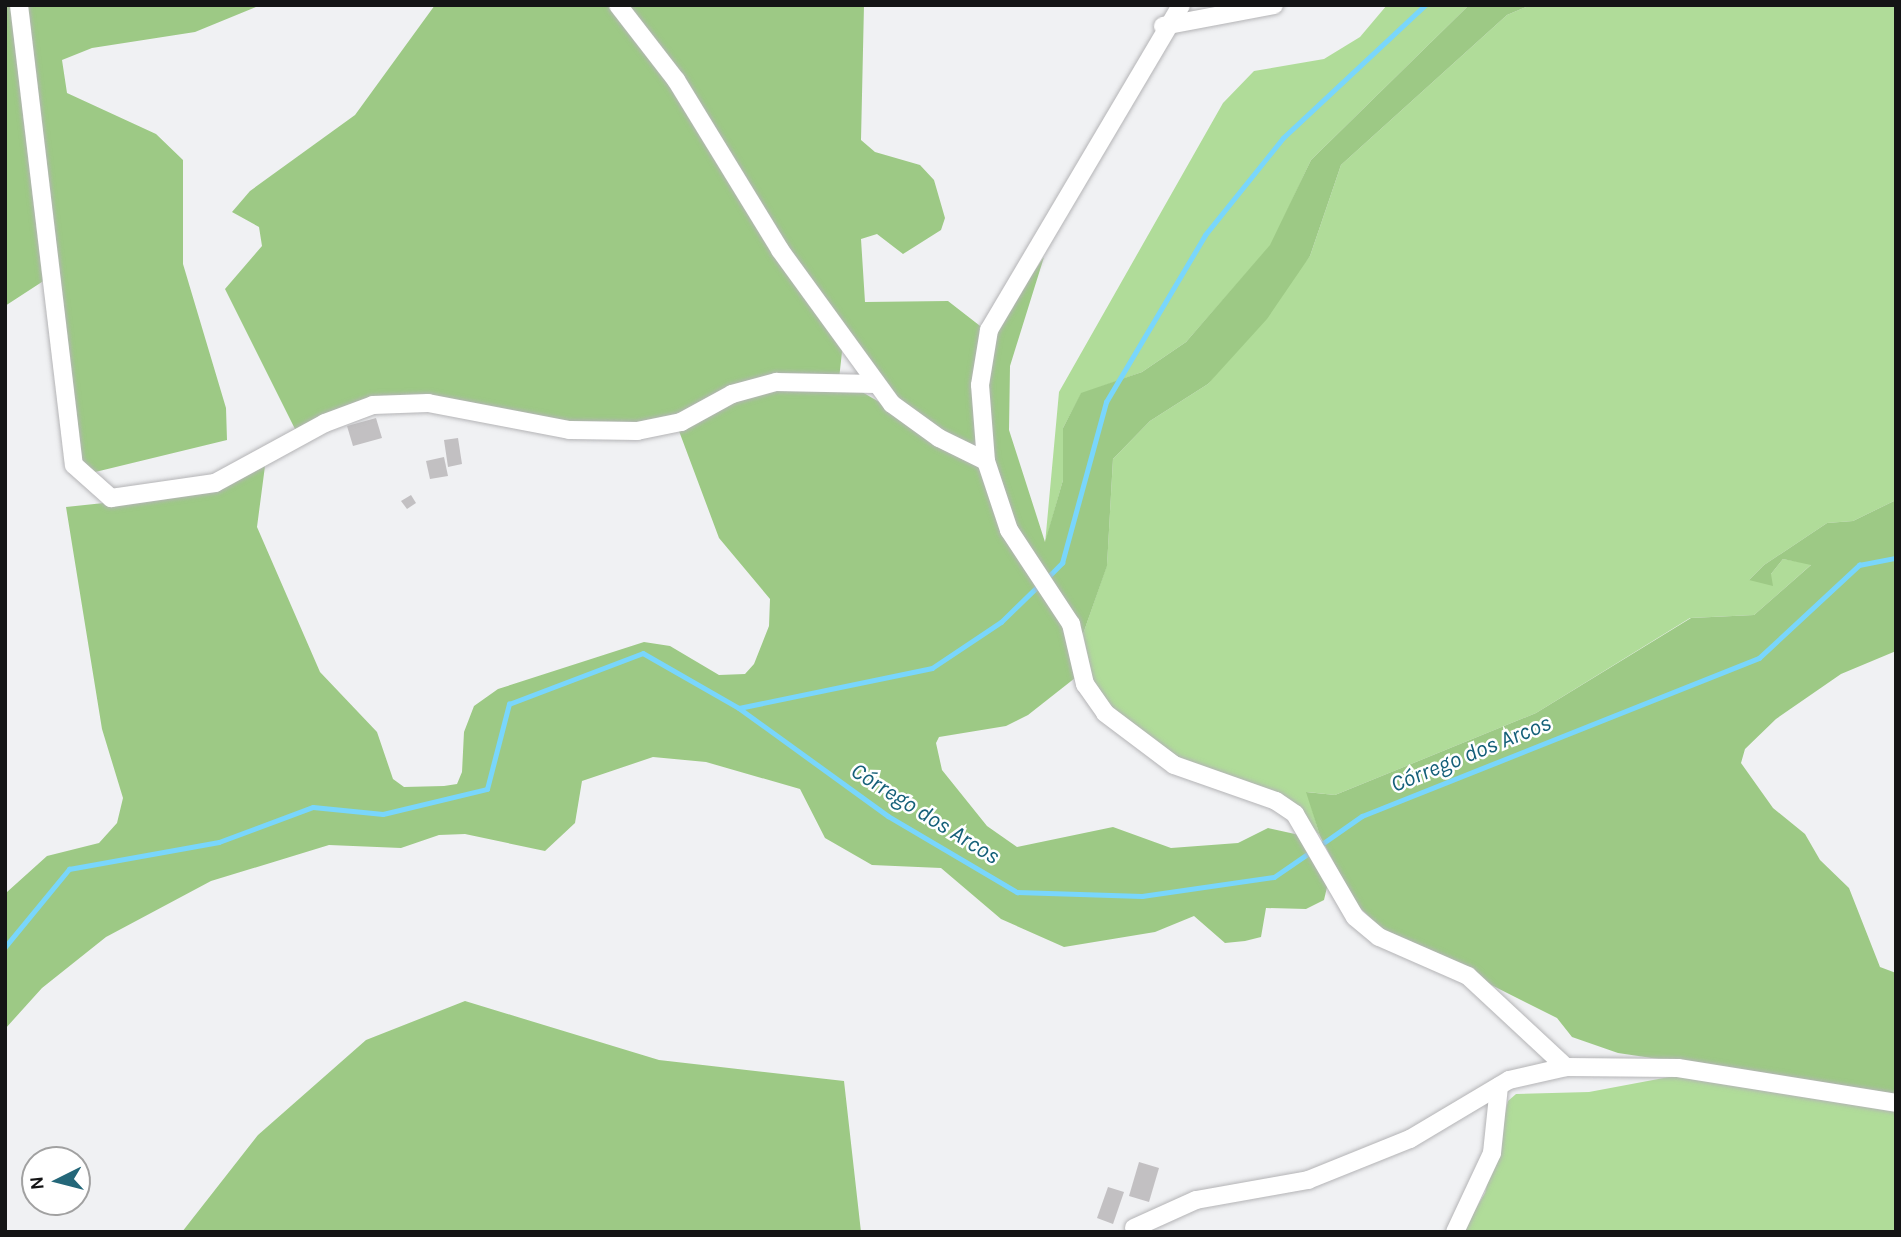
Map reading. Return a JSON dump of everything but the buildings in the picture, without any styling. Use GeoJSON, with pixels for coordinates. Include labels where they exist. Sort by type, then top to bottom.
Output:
{"type":"FeatureCollection","features":[{"type":"Feature","properties":{"kind":"street"},"geometry":{"type":"LineString","coordinates":[[19,5],[74,465],[111,498],[215,484],[325,423],[373,405],[428,403],[569,430],[637,431],[681,422],[732,394],[776,382],[876,384]]}},
{"type":"Feature","properties":{"kind":"street"},"geometry":{"type":"LineString","coordinates":[[618,5],[676,80],[780,250],[876,384],[939,438],[986,461]]}},
{"type":"Feature","properties":{"kind":"street"},"geometry":{"type":"LineString","coordinates":[[1181,5],[1163,26],[989,330],[980,385],[986,461],[1009,530],[1075,633],[1092,698],[1174,765],[1276,801],[1295,814],[1328,875],[1371,930],[1468,976],[1566,1067]]}},
{"type":"Feature","properties":{"kind":"street"},"geometry":{"type":"LineString","coordinates":[[1163,26],[1274,5]]}},
{"type":"Feature","properties":{"kind":"street"},"geometry":{"type":"LineString","coordinates":[[1134,1228],[1196,1200],[1308,1180],[1360,1160],[1499,1086],[1566,1067],[1703,1070],[1896,1103]]}},
{"type":"Feature","properties":{"kind":"street"},"geometry":{"type":"LineString","coordinates":[[1455,1232],[1492,1153],[1499,1086]]}},
{"type":"Feature","properties":{"kind":"green space"},"geometry":{"type":"Polygon","coordinates":[[[5,5],[261,5],[195,32],[92,48],[62,60],[67,93],[156,134],[183,160],[183,264],[226,408],[227,440],[87,474],[74,465],[48,278],[5,306],[5,5]]]}},
{"type":"Feature","properties":{"kind":"green space"},"geometry":{"type":"Polygon","coordinates":[[[435,5],[609,5],[669,83],[843,343],[839,379],[776,382],[637,431],[373,405],[299,437],[225,289],[262,246],[259,227],[232,212],[250,191],[355,115],[435,5]]]}},
{"type":"Feature","properties":{"kind":"green space"},"geometry":{"type":"Polygon","coordinates":[[[629,5],[864,5],[861,140],[875,152],[920,165],[934,180],[945,218],[941,230],[903,254],[877,234],[861,239],[865,302],[948,301],[984,329],[981,454],[957,447],[894,396],[786,246],[629,5]]]}},
{"type":"Feature","properties":{"kind":"green space"},"geometry":{"type":"Polygon","coordinates":[[[1387,5],[1469,5],[1311,160],[1271,245],[1186,342],[1142,372],[1081,394],[1063,428],[1063,480],[1045,544],[1059,392],[1223,103],[1254,71],[1324,59],[1360,37],[1387,5]]]}},
{"type":"Feature","properties":{"kind":"green space"},"geometry":{"type":"Polygon","coordinates":[[[1469,5],[1531,5],[1507,15],[1341,165],[1310,256],[1267,319],[1208,384],[1150,421],[1113,459],[1107,566],[1083,634],[1015,529],[993,464],[984,384],[993,330],[1044,257],[1010,366],[1009,430],[1045,542],[1063,480],[1063,428],[1081,393],[1142,372],[1186,342],[1270,245],[1311,160],[1469,5]]]}},
{"type":"Feature","properties":{"kind":"green space"},"geometry":{"type":"Polygon","coordinates":[[[1531,5],[1896,5],[1896,500],[1853,521],[1827,523],[1764,565],[1749,580],[1771,574],[1783,559],[1812,564],[1754,615],[1690,618],[1536,713],[1335,795],[1307,792],[1320,836],[1308,821],[1157,747],[1097,699],[1083,634],[1107,565],[1113,459],[1150,421],[1208,384],[1310,256],[1341,165],[1507,15],[1531,5]]]}},
{"type":"Feature","properties":{"kind":"green space"},"geometry":{"type":"Polygon","coordinates":[[[777,389],[862,392],[983,462],[1073,639],[1075,678],[1028,715],[1006,726],[939,737],[936,743],[942,770],[987,826],[1017,847],[1113,827],[1171,848],[1238,843],[1268,828],[1304,836],[1328,883],[1324,900],[1306,909],[1266,908],[1261,937],[1245,941],[1225,943],[1194,916],[1155,932],[1064,947],[1001,919],[941,868],[872,865],[825,838],[800,789],[706,762],[653,757],[582,781],[575,823],[545,851],[465,834],[439,835],[401,848],[329,845],[211,881],[106,937],[42,988],[5,1029],[7,892],[47,856],[99,843],[117,823],[123,798],[102,729],[66,507],[217,491],[265,466],[257,527],[320,672],[377,732],[393,779],[404,787],[457,784],[462,772],[464,732],[474,706],[498,689],[644,642],[670,646],[719,675],[745,674],[754,664],[769,626],[770,599],[719,538],[679,431],[731,400],[777,389]]]}},
{"type":"Feature","properties":{"kind":"green space"},"geometry":{"type":"Polygon","coordinates":[[[1896,500],[1896,651],[1841,674],[1776,719],[1745,749],[1741,763],[1773,808],[1805,834],[1820,860],[1849,888],[1880,967],[1896,973],[1896,1094],[1618,1053],[1572,1037],[1557,1018],[1384,931],[1355,903],[1320,836],[1306,792],[1335,795],[1536,713],[1691,618],[1754,615],[1811,565],[1783,559],[1771,574],[1773,586],[1749,580],[1764,565],[1827,523],[1853,521],[1896,500]]]}},
{"type":"Feature","properties":{"kind":"green space"},"geometry":{"type":"Polygon","coordinates":[[[465,1001],[659,1060],[844,1081],[861,1232],[182,1232],[258,1135],[366,1040],[465,1001]]]}},
{"type":"Feature","properties":{"kind":"green space"},"geometry":{"type":"Polygon","coordinates":[[[1685,1074],[1896,1108],[1896,1232],[1462,1232],[1485,1193],[1508,1101],[1516,1094],[1589,1092],[1685,1074]]]}},
{"type":"Feature","properties":{"kind":"waterway"},"geometry":{"type":"LineString","coordinates":[[1046,579],[1062,563],[1106,402],[1205,235],[1283,138],[1425,5]]}},
{"type":"Feature","properties":{"kind":"waterway","name":"Córrego dos Arcos"},"geometry":{"type":"LineString","coordinates":[[1319,846],[1362,816],[1759,658],[1859,565],[1896,558]]}},
{"type":"Feature","properties":{"kind":"waterway"},"geometry":{"type":"LineString","coordinates":[[739,708],[932,668],[1001,622],[1039,585]]}},
{"type":"Feature","properties":{"kind":"waterway","name":"Córrego dos Arcos"},"geometry":{"type":"LineString","coordinates":[[5,947],[69,869],[219,842],[313,807],[383,814],[487,789],[509,704],[643,653],[739,708],[888,816],[1017,892],[1142,896],[1274,877],[1312,851]]}}]}
